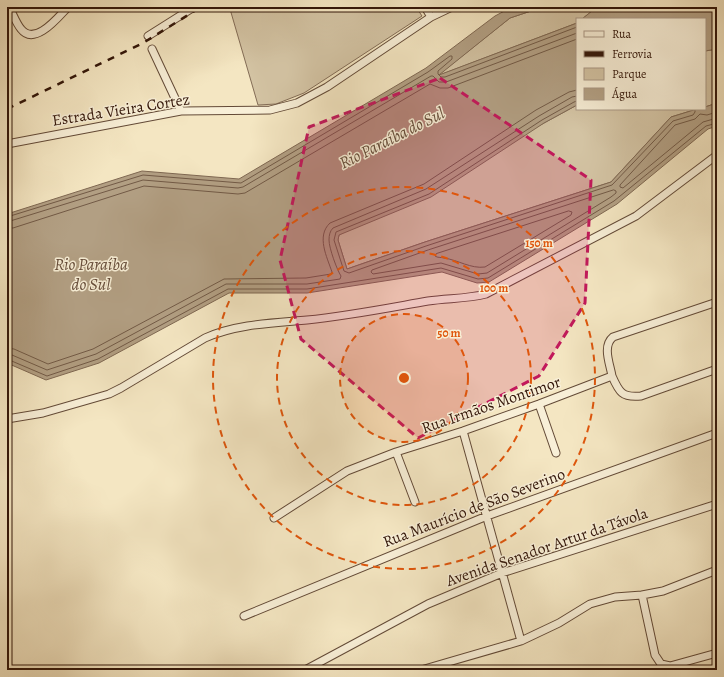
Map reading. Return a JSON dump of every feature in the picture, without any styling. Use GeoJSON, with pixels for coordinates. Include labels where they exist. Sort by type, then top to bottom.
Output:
{"type":"FeatureCollection","features":[{"type":"Feature","properties":{"kind":"street"},"geometry":{"type":"LineString","coordinates":[[9,7],[21,29],[25,33],[32,34],[44,30],[68,7]]}},
{"type":"Feature","properties":{"kind":"street"},"geometry":{"type":"LineString","coordinates":[[148,36],[194,7]]}},
{"type":"Feature","properties":{"kind":"street"},"geometry":{"type":"LineString","coordinates":[[425,7],[431,17]]}},
{"type":"Feature","properties":{"kind":"street","name":"Estrada Vieira Cortez"},"geometry":{"type":"LineString","coordinates":[[7,144],[181,111],[264,110],[296,103],[327,88],[431,17],[448,8]]}},
{"type":"Feature","properties":{"kind":"street"},"geometry":{"type":"LineString","coordinates":[[152,49],[181,111]]}},
{"type":"Feature","properties":{"kind":"street"},"geometry":{"type":"LineString","coordinates":[[7,419],[44,413],[108,394],[121,388],[217,332],[261,324],[343,316],[486,294],[568,250],[636,216],[717,155]]}},
{"type":"Feature","properties":{"kind":"street"},"geometry":{"type":"LineString","coordinates":[[717,302],[618,335],[610,340],[607,347],[612,376],[618,388],[624,394],[634,397],[641,396],[717,369]]}},
{"type":"Feature","properties":{"kind":"street","name":"Rua Irmãos Montimor"},"geometry":{"type":"LineString","coordinates":[[274,518],[338,475],[396,452],[463,431],[612,376]]}},
{"type":"Feature","properties":{"kind":"street"},"geometry":{"type":"LineString","coordinates":[[539,404],[556,453]]}},
{"type":"Feature","properties":{"kind":"street"},"geometry":{"type":"LineString","coordinates":[[463,431],[522,641]]}},
{"type":"Feature","properties":{"kind":"street","name":"Rua Maurício de São Severino"},"geometry":{"type":"LineString","coordinates":[[244,616],[487,516],[717,433]]}},
{"type":"Feature","properties":{"kind":"street"},"geometry":{"type":"LineString","coordinates":[[396,452],[415,502]]}},
{"type":"Feature","properties":{"kind":"street","name":"Avenida Senador Artur da Távola"},"geometry":{"type":"LineString","coordinates":[[305,670],[428,604],[502,573],[717,504]]}},
{"type":"Feature","properties":{"kind":"street"},"geometry":{"type":"LineString","coordinates":[[421,670],[522,641],[590,604],[615,597],[642,595],[674,588],[717,570]]}},
{"type":"Feature","properties":{"kind":"street"},"geometry":{"type":"LineString","coordinates":[[642,595],[655,655],[661,664],[670,666],[717,654]]}},
{"type":"Feature","properties":{"kind":"highlighted area"},"geometry":{"type":"Polygon","coordinates":[[[440,78],[591,180],[585,303],[539,376],[418,438],[301,339],[280,260],[309,127],[440,78]]]}},
{"type":"Feature","properties":{"kind":"green space"},"geometry":{"type":"Polygon","coordinates":[[[232,7],[416,7],[422,16],[304,93],[276,104],[258,105],[230,9],[232,7]]]}},
{"type":"Feature","properties":{"kind":"green space"},"geometry":{"type":"Polygon","coordinates":[[[543,7],[597,7],[583,18],[576,18],[576,23],[437,76],[510,18],[543,7]]]}},
{"type":"Feature","properties":{"kind":"green space"},"geometry":{"type":"Polygon","coordinates":[[[717,49],[717,103],[706,107],[706,51],[717,49]]]}},
{"type":"Feature","properties":{"kind":"green space"},"geometry":{"type":"Polygon","coordinates":[[[576,106],[576,110],[694,110],[671,117],[611,182],[425,242],[347,269],[338,240],[339,235],[576,106]]]}},
{"type":"Feature","properties":{"kind":"water","name":"Rio Paraíba do Sul"},"geometry":{"type":"Polygon","coordinates":[[[512,7],[543,7],[510,18],[439,75],[576,23],[576,106],[544,123],[431,197],[339,235],[338,240],[347,269],[425,242],[611,182],[671,117],[694,110],[706,110],[706,107],[717,103],[717,126],[708,129],[617,204],[489,282],[477,283],[442,272],[307,293],[229,293],[99,363],[46,380],[7,363],[7,214],[142,171],[239,179],[426,68],[495,16],[512,7]]]}},
{"type":"Feature","properties":{"kind":"water"},"geometry":{"type":"Polygon","coordinates":[[[597,7],[717,7],[717,49],[706,51],[706,18],[583,18],[597,7]]]}},
{"type":"Feature","properties":{"kind":"railway"},"geometry":{"type":"LineString","coordinates":[[7,109],[143,43],[201,7]]}}]}
